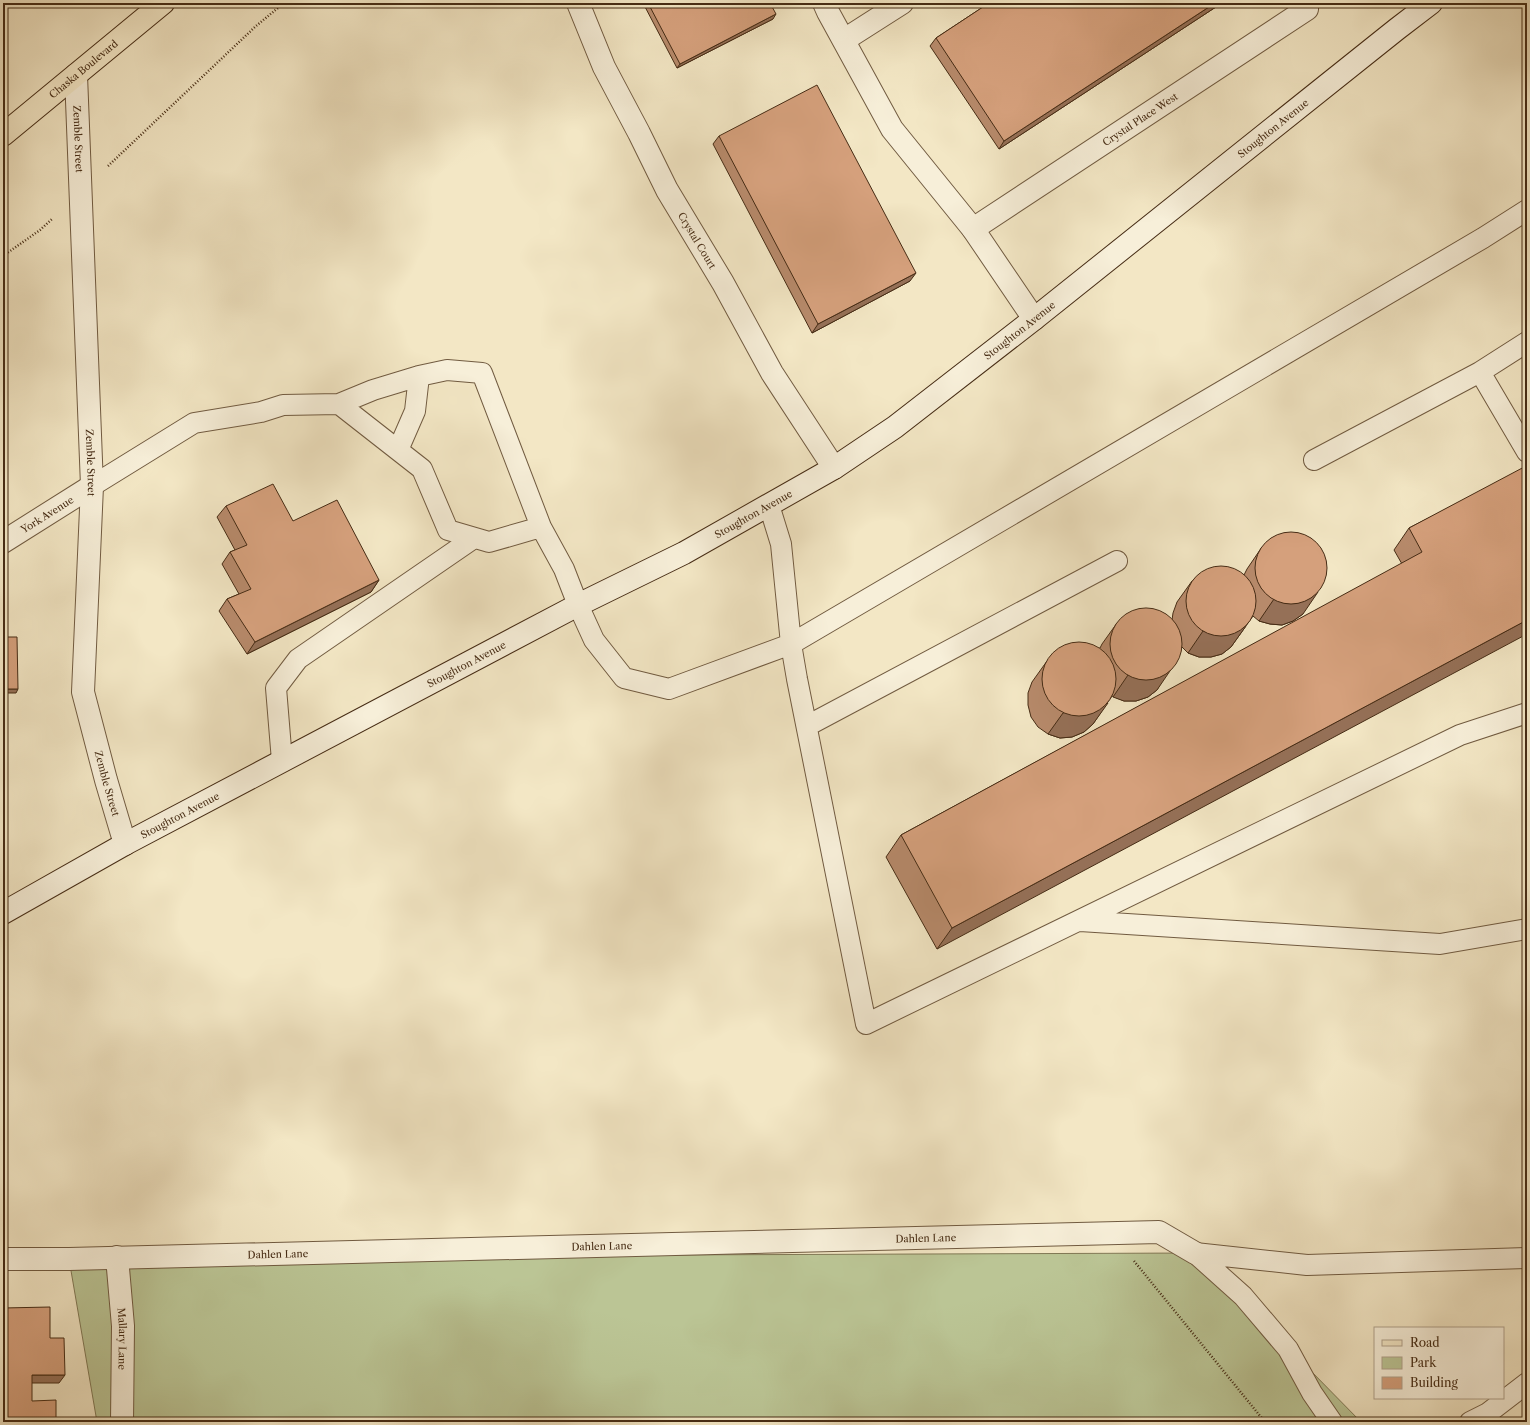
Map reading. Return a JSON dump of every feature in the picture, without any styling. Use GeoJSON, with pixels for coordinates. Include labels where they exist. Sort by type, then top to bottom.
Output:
{"type":"FeatureCollection","features":[{"type":"Feature","properties":{"kind":"main road","name":"Chaska Boulevard"},"geometry":{"type":"LineString","coordinates":[[3,135],[163,3]]}},
{"type":"Feature","properties":{"kind":"street","name":"Crystal Court"},"geometry":{"type":"LineString","coordinates":[[578,3],[604,67],[667,190],[723,283],[772,373],[834,468]]}},
{"type":"Feature","properties":{"kind":"street"},"geometry":{"type":"LineString","coordinates":[[824,3],[892,128],[973,229],[1034,319]]}},
{"type":"Feature","properties":{"kind":"street"},"geometry":{"type":"LineString","coordinates":[[844,40],[902,3]]}},
{"type":"Feature","properties":{"kind":"street","name":"Stoughton Avenue"},"geometry":{"type":"LineString","coordinates":[[3,912],[126,844],[282,761],[578,606],[684,553],[834,468],[894,427],[1034,319],[1431,3]]}},
{"type":"Feature","properties":{"kind":"street","name":"Crystal Place West"},"geometry":{"type":"LineString","coordinates":[[973,229],[1307,9]]}},
{"type":"Feature","properties":{"kind":"street","name":"Zemble Street"},"geometry":{"type":"LineString","coordinates":[[76,75],[92,486],[83,692],[106,780],[126,844]]}},
{"type":"Feature","properties":{"kind":"street","name":"York Avenue"},"geometry":{"type":"LineString","coordinates":[[3,542],[92,486]]}},
{"type":"Feature","properties":{"kind":"street","name":"Dahlen Lane"},"geometry":{"type":"LineString","coordinates":[[3,1258],[69,1259],[1159,1232],[1196,1253]]}},
{"type":"Feature","properties":{"kind":"street","name":"Mallary Lane"},"geometry":{"type":"LineString","coordinates":[[117,1257],[122,1326],[122,1422]]}},
{"type":"Feature","properties":{"kind":"lane"},"geometry":{"type":"LineString","coordinates":[[92,486],[194,423],[261,412],[282,405],[339,404],[373,390],[419,376],[447,370],[482,372],[541,527],[564,569],[578,606],[594,640],[624,678],[669,689],[791,644],[1469,246],[1527,210]]}},
{"type":"Feature","properties":{"kind":"lane"},"geometry":{"type":"LineString","coordinates":[[1314,460],[1480,372],[1527,342]]}},
{"type":"Feature","properties":{"kind":"lane"},"geometry":{"type":"LineString","coordinates":[[1480,372],[1527,452]]}},
{"type":"Feature","properties":{"kind":"lane"},"geometry":{"type":"LineString","coordinates":[[398,450],[416,411],[419,376]]}},
{"type":"Feature","properties":{"kind":"lane"},"geometry":{"type":"LineString","coordinates":[[339,404],[422,469],[448,530],[489,542],[541,527]]}},
{"type":"Feature","properties":{"kind":"lane"},"geometry":{"type":"LineString","coordinates":[[768,505],[781,544],[791,644],[866,1024],[1460,735],[1527,713]]}},
{"type":"Feature","properties":{"kind":"lane"},"geometry":{"type":"LineString","coordinates":[[282,761],[276,688],[298,660],[474,538]]}},
{"type":"Feature","properties":{"kind":"lane"},"geometry":{"type":"LineString","coordinates":[[807,726],[1117,561]]}},
{"type":"Feature","properties":{"kind":"lane"},"geometry":{"type":"LineString","coordinates":[[1078,921],[1440,944],[1527,929]]}},
{"type":"Feature","properties":{"kind":"lane"},"geometry":{"type":"LineString","coordinates":[[1196,1253],[1306,1265],[1527,1258]]}},
{"type":"Feature","properties":{"kind":"lane"},"geometry":{"type":"LineString","coordinates":[[1196,1253],[1243,1296],[1288,1349],[1312,1392],[1332,1422]]}},
{"type":"Feature","properties":{"kind":"lane"},"geometry":{"type":"LineString","coordinates":[[1470,1422],[1488,1413],[1527,1383]]}},
{"type":"Feature","properties":{"kind":"path"},"geometry":{"type":"LineString","coordinates":[[3,256],[40,230],[256,26],[284,3]]}},
{"type":"Feature","properties":{"kind":"path"},"geometry":{"type":"LineString","coordinates":[[1111,1233],[1265,1422]]}},
{"type":"Feature","properties":{"kind":"green space"},"geometry":{"type":"Polygon","coordinates":[[[1195,1253],[1361,1422],[97,1422],[69,1259],[117,1257],[1195,1253]]]}},
{"type":"Feature","properties":{"kind":"building"},"geometry":{"type":"Polygon","coordinates":[[[648,3],[770,3],[776,14],[680,64],[648,3]]]}},
{"type":"Feature","properties":{"kind":"building"},"geometry":{"type":"Polygon","coordinates":[[[989,3],[1215,3],[1004,141],[936,38],[989,3]]]}},
{"type":"Feature","properties":{"kind":"building"},"geometry":{"type":"Polygon","coordinates":[[[817,85],[916,273],[818,324],[719,136],[817,85]]]}},
{"type":"Feature","properties":{"kind":"building"},"geometry":{"type":"Polygon","coordinates":[[[1526,466],[1527,620],[952,928],[901,835],[1422,552],[1409,528],[1526,466]]]}},
{"type":"Feature","properties":{"kind":"building"},"geometry":{"type":"Polygon","coordinates":[[[273,484],[293,521],[337,500],[379,580],[255,642],[227,599],[251,589],[230,552],[247,545],[226,506],[273,484]]]}},
{"type":"Feature","properties":{"kind":"building"},"geometry":{"type":"Polygon","coordinates":[[[1291,532],[1311,538],[1321,548],[1327,568],[1321,588],[1311,598],[1291,604],[1271,598],[1261,588],[1255,568],[1261,548],[1271,538],[1291,532]]]}},
{"type":"Feature","properties":{"kind":"building"},"geometry":{"type":"Polygon","coordinates":[[[1221,566],[1234,569],[1246,576],[1253,588],[1256,601],[1253,614],[1246,626],[1234,633],[1221,636],[1208,633],[1196,626],[1189,614],[1186,601],[1189,588],[1196,576],[1208,569],[1221,566]]]}},
{"type":"Feature","properties":{"kind":"building"},"geometry":{"type":"Polygon","coordinates":[[[1146,608],[1166,614],[1176,624],[1182,644],[1176,664],[1166,674],[1146,680],[1126,674],[1116,664],[1110,644],[1116,624],[1126,614],[1146,608]]]}},
{"type":"Feature","properties":{"kind":"building"},"geometry":{"type":"Polygon","coordinates":[[[3,637],[17,637],[18,689],[3,689],[3,637]]]}},
{"type":"Feature","properties":{"kind":"building"},"geometry":{"type":"Polygon","coordinates":[[[1079,642],[1093,645],[1105,653],[1113,665],[1116,679],[1113,693],[1105,705],[1093,713],[1079,716],[1065,713],[1053,705],[1045,693],[1042,679],[1045,665],[1053,653],[1065,645],[1079,642]]]}},
{"type":"Feature","properties":{"kind":"building"},"geometry":{"type":"Polygon","coordinates":[[[50,1307],[50,1338],[64,1338],[65,1375],[32,1375],[32,1401],[56,1400],[56,1422],[3,1422],[3,1308],[50,1307]]]}}]}
